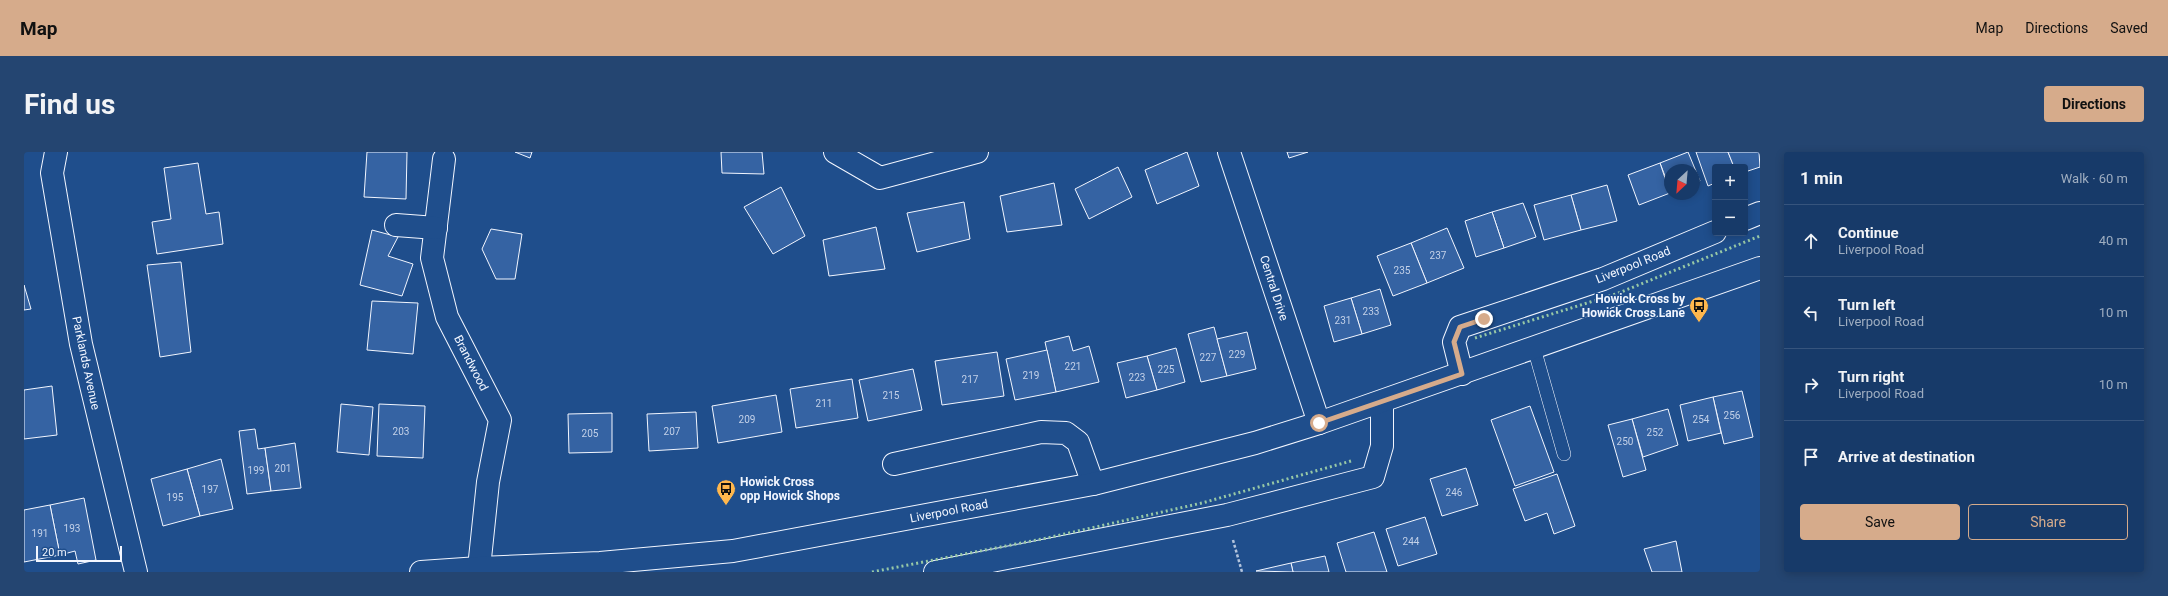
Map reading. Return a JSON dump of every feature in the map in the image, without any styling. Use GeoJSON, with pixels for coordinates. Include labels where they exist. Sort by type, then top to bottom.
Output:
{"type":"FeatureCollection","features":[{"type":"Feature","properties":{"kind":"street","name":"Parklands Avenue"},"geometry":{"type":"LineString","coordinates":[[56,152],[52,173],[80,344],[136,572]]}},
{"type":"Feature","properties":{"kind":"street"},"geometry":{"type":"LineString","coordinates":[[835,152],[880,178],[977,152]]}},
{"type":"Feature","properties":{"kind":"street","name":"Central Drive"},"geometry":{"type":"LineString","coordinates":[[1229,152],[1319,423]]}},
{"type":"Feature","properties":{"kind":"street","name":"Brandwood"},"geometry":{"type":"LineString","coordinates":[[444,159],[432,258],[447,317],[500,420],[488,482],[479,568]]}},
{"type":"Feature","properties":{"kind":"street"},"geometry":{"type":"LineString","coordinates":[[1748,218],[1760,213]]}},
{"type":"Feature","properties":{"kind":"street"},"geometry":{"type":"LineString","coordinates":[[396,225],[436,228]]}},
{"type":"Feature","properties":{"kind":"street","name":"Liverpool Road"},"geometry":{"type":"LineString","coordinates":[[1462,374],[1454,342],[1460,327],[1603,278],[1712,233]]}},
{"type":"Feature","properties":{"kind":"street","name":"Liverpool Road"},"geometry":{"type":"LineString","coordinates":[[421,572],[479,568],[600,564],[733,551],[1093,484],[1255,443],[1319,423],[1760,268]]}},
{"type":"Feature","properties":{"kind":"street"},"geometry":{"type":"LineString","coordinates":[[935,572],[1227,515],[1373,477],[1382,446],[1382,402]]}},
{"type":"Feature","properties":{"kind":"street"},"geometry":{"type":"LineString","coordinates":[[894,464],[1041,432],[1066,433],[1078,442],[1093,484]]}},
{"type":"Feature","properties":{"kind":"lane"},"geometry":{"type":"LineString","coordinates":[[1534,348],[1564,454]]}},
{"type":"Feature","properties":{"kind":"path"},"geometry":{"type":"LineString","coordinates":[[1227,515],[1242,572]]}},
{"type":"Feature","properties":{"kind":"building"},"geometry":{"type":"Polygon","coordinates":[[[367,152],[407,152],[406,199],[364,197],[367,152]]]}},
{"type":"Feature","properties":{"kind":"building"},"geometry":{"type":"Polygon","coordinates":[[[515,152],[532,152],[530,158],[515,152]]]}},
{"type":"Feature","properties":{"kind":"building"},"geometry":{"type":"Polygon","coordinates":[[[721,152],[762,152],[764,174],[722,173],[721,152]]]}},
{"type":"Feature","properties":{"kind":"building"},"geometry":{"type":"Polygon","coordinates":[[[1187,152],[1199,186],[1157,204],[1145,170],[1187,152]]]}},
{"type":"Feature","properties":{"kind":"building"},"geometry":{"type":"Polygon","coordinates":[[[1287,152],[1308,152],[1289,158],[1287,152]]]}},
{"type":"Feature","properties":{"kind":"building"},"geometry":{"type":"Polygon","coordinates":[[[1688,152],[1693,164],[1664,164],[1664,173],[1660,163],[1688,152]]]}},
{"type":"Feature","properties":{"kind":"building"},"geometry":{"type":"Polygon","coordinates":[[[1696,152],[1728,152],[1733,164],[1712,164],[1712,184],[1708,186],[1696,152]]]}},
{"type":"Feature","properties":{"kind":"building"},"geometry":{"type":"Polygon","coordinates":[[[1728,152],[1759,152],[1760,167],[1748,171],[1748,164],[1733,164],[1728,152]]]}},
{"type":"Feature","properties":{"kind":"building"},"geometry":{"type":"Polygon","coordinates":[[[198,163],[206,214],[219,212],[223,244],[157,254],[152,222],[171,219],[164,168],[198,163]]]}},
{"type":"Feature","properties":{"kind":"building"},"geometry":{"type":"Polygon","coordinates":[[[1660,163],[1664,175],[1664,195],[1639,205],[1628,175],[1660,163]]]}},
{"type":"Feature","properties":{"kind":"building"},"geometry":{"type":"Polygon","coordinates":[[[1118,167],[1132,197],[1089,219],[1075,189],[1118,167]]]}},
{"type":"Feature","properties":{"kind":"building"},"geometry":{"type":"Polygon","coordinates":[[[1054,183],[1062,225],[1007,232],[1000,196],[1054,183]]]}},
{"type":"Feature","properties":{"kind":"building"},"geometry":{"type":"Polygon","coordinates":[[[1607,185],[1617,221],[1581,230],[1571,195],[1607,185]]]}},
{"type":"Feature","properties":{"kind":"building"},"geometry":{"type":"Polygon","coordinates":[[[781,187],[805,236],[773,254],[744,207],[781,187]]]}},
{"type":"Feature","properties":{"kind":"building"},"geometry":{"type":"Polygon","coordinates":[[[1571,195],[1581,230],[1544,240],[1534,205],[1571,195]]]}},
{"type":"Feature","properties":{"kind":"building"},"geometry":{"type":"Polygon","coordinates":[[[964,202],[970,239],[917,252],[907,213],[964,202]]]}},
{"type":"Feature","properties":{"kind":"building"},"geometry":{"type":"Polygon","coordinates":[[[1523,203],[1536,237],[1504,248],[1492,212],[1523,203]]]}},
{"type":"Feature","properties":{"kind":"building"},"geometry":{"type":"Polygon","coordinates":[[[1492,212],[1504,248],[1476,257],[1465,221],[1492,212]]]}},
{"type":"Feature","properties":{"kind":"building"},"geometry":{"type":"Polygon","coordinates":[[[876,227],[885,269],[829,276],[823,240],[876,227]]]}},
{"type":"Feature","properties":{"kind":"building"},"geometry":{"type":"Polygon","coordinates":[[[1447,228],[1464,268],[1427,283],[1411,243],[1447,228]]]}},
{"type":"Feature","properties":{"kind":"building"},"geometry":{"type":"Polygon","coordinates":[[[491,229],[522,234],[515,279],[496,279],[482,249],[491,229]]]}},
{"type":"Feature","properties":{"kind":"building"},"geometry":{"type":"Polygon","coordinates":[[[372,230],[398,237],[388,256],[413,264],[402,296],[360,285],[372,230]]]}},
{"type":"Feature","properties":{"kind":"building"},"geometry":{"type":"Polygon","coordinates":[[[1411,243],[1427,283],[1393,296],[1377,256],[1411,243]]]}},
{"type":"Feature","properties":{"kind":"building"},"geometry":{"type":"Polygon","coordinates":[[[181,262],[191,352],[160,357],[147,265],[181,262]]]}},
{"type":"Feature","properties":{"kind":"building"},"geometry":{"type":"Polygon","coordinates":[[[24,285],[31,309],[24,310],[24,285]]]}},
{"type":"Feature","properties":{"kind":"building"},"geometry":{"type":"Polygon","coordinates":[[[1380,289],[1391,325],[1362,334],[1351,298],[1380,289]]]}},
{"type":"Feature","properties":{"kind":"building"},"geometry":{"type":"Polygon","coordinates":[[[1351,298],[1362,334],[1334,342],[1324,306],[1351,298]]]}},
{"type":"Feature","properties":{"kind":"building"},"geometry":{"type":"Polygon","coordinates":[[[372,301],[418,303],[413,354],[367,350],[372,301]]]}},
{"type":"Feature","properties":{"kind":"building"},"geometry":{"type":"Polygon","coordinates":[[[1214,327],[1227,376],[1201,382],[1188,334],[1214,327]]]}},
{"type":"Feature","properties":{"kind":"building"},"geometry":{"type":"Polygon","coordinates":[[[1247,332],[1256,369],[1227,376],[1217,339],[1247,332]]]}},
{"type":"Feature","properties":{"kind":"building"},"geometry":{"type":"Polygon","coordinates":[[[1069,336],[1073,351],[1089,346],[1099,382],[1056,392],[1045,342],[1069,336]]]}},
{"type":"Feature","properties":{"kind":"building"},"geometry":{"type":"Polygon","coordinates":[[[1176,348],[1185,382],[1157,390],[1147,356],[1176,348]]]}},
{"type":"Feature","properties":{"kind":"building"},"geometry":{"type":"Polygon","coordinates":[[[1047,350],[1056,392],[1015,400],[1006,359],[1047,350]]]}},
{"type":"Feature","properties":{"kind":"building"},"geometry":{"type":"Polygon","coordinates":[[[997,352],[1004,396],[942,405],[935,361],[997,352]]]}},
{"type":"Feature","properties":{"kind":"building"},"geometry":{"type":"Polygon","coordinates":[[[1147,356],[1157,390],[1126,398],[1117,363],[1147,356]]]}},
{"type":"Feature","properties":{"kind":"building"},"geometry":{"type":"Polygon","coordinates":[[[913,369],[922,410],[868,421],[859,380],[913,369]]]}},
{"type":"Feature","properties":{"kind":"building"},"geometry":{"type":"Polygon","coordinates":[[[852,379],[858,418],[796,428],[790,389],[852,379]]]}},
{"type":"Feature","properties":{"kind":"building"},"geometry":{"type":"Polygon","coordinates":[[[52,386],[57,435],[24,439],[24,390],[52,386]]]}},
{"type":"Feature","properties":{"kind":"building"},"geometry":{"type":"Polygon","coordinates":[[[1742,391],[1753,437],[1724,444],[1713,397],[1742,391]]]}},
{"type":"Feature","properties":{"kind":"building"},"geometry":{"type":"Polygon","coordinates":[[[776,395],[782,432],[718,443],[712,406],[776,395]]]}},
{"type":"Feature","properties":{"kind":"building"},"geometry":{"type":"Polygon","coordinates":[[[1713,397],[1721,433],[1688,441],[1680,405],[1713,397]]]}},
{"type":"Feature","properties":{"kind":"building"},"geometry":{"type":"Polygon","coordinates":[[[341,404],[373,407],[369,455],[337,452],[341,404]]]}},
{"type":"Feature","properties":{"kind":"building"},"geometry":{"type":"Polygon","coordinates":[[[379,404],[425,406],[423,458],[377,456],[379,404]]]}},
{"type":"Feature","properties":{"kind":"building"},"geometry":{"type":"Polygon","coordinates":[[[1530,406],[1554,472],[1515,486],[1491,420],[1530,406]]]}},
{"type":"Feature","properties":{"kind":"building"},"geometry":{"type":"Polygon","coordinates":[[[1668,409],[1678,445],[1643,457],[1632,419],[1668,409]]]}},
{"type":"Feature","properties":{"kind":"building"},"geometry":{"type":"Polygon","coordinates":[[[696,412],[698,448],[649,451],[647,414],[696,412]]]}},
{"type":"Feature","properties":{"kind":"building"},"geometry":{"type":"Polygon","coordinates":[[[612,413],[612,452],[569,453],[568,414],[612,413]]]}},
{"type":"Feature","properties":{"kind":"building"},"geometry":{"type":"Polygon","coordinates":[[[1632,419],[1646,470],[1623,477],[1608,425],[1632,419]]]}},
{"type":"Feature","properties":{"kind":"building"},"geometry":{"type":"Polygon","coordinates":[[[255,429],[258,449],[265,448],[271,491],[247,494],[239,431],[255,429]]]}},
{"type":"Feature","properties":{"kind":"building"},"geometry":{"type":"Polygon","coordinates":[[[295,443],[301,488],[271,491],[265,448],[295,443]]]}},
{"type":"Feature","properties":{"kind":"building"},"geometry":{"type":"Polygon","coordinates":[[[221,459],[233,509],[200,516],[187,469],[221,459]]]}},
{"type":"Feature","properties":{"kind":"building"},"geometry":{"type":"Polygon","coordinates":[[[1466,468],[1478,505],[1442,516],[1430,479],[1466,468]]]}},
{"type":"Feature","properties":{"kind":"building"},"geometry":{"type":"Polygon","coordinates":[[[187,469],[200,516],[163,526],[151,479],[187,469]]]}},
{"type":"Feature","properties":{"kind":"building"},"geometry":{"type":"Polygon","coordinates":[[[1557,474],[1575,526],[1554,534],[1547,513],[1525,521],[1513,489],[1557,474]]]}},
{"type":"Feature","properties":{"kind":"building"},"geometry":{"type":"Polygon","coordinates":[[[84,498],[96,560],[78,564],[75,551],[60,555],[50,505],[84,498]]]}},
{"type":"Feature","properties":{"kind":"building"},"geometry":{"type":"Polygon","coordinates":[[[50,505],[60,555],[24,562],[24,510],[50,505]]]}},
{"type":"Feature","properties":{"kind":"building"},"geometry":{"type":"Polygon","coordinates":[[[1425,517],[1437,554],[1398,566],[1386,529],[1425,517]]]}},
{"type":"Feature","properties":{"kind":"building"},"geometry":{"type":"Polygon","coordinates":[[[1374,532],[1387,572],[1346,572],[1337,543],[1374,532]]]}},
{"type":"Feature","properties":{"kind":"building"},"geometry":{"type":"Polygon","coordinates":[[[1676,541],[1682,572],[1652,572],[1644,549],[1676,541]]]}},
{"type":"Feature","properties":{"kind":"building"},"geometry":{"type":"Polygon","coordinates":[[[1325,556],[1329,572],[1293,572],[1291,563],[1325,556]]]}},
{"type":"Feature","properties":{"kind":"building"},"geometry":{"type":"Polygon","coordinates":[[[1291,563],[1293,572],[1256,571],[1291,563]]]}},
{"type":"Feature","properties":{"kind":"hedge"},"geometry":{"type":"LineString","coordinates":[[1475,338],[1616,294],[1760,236]]}},
{"type":"Feature","properties":{"kind":"hedge"},"geometry":{"type":"LineString","coordinates":[[872,572],[1047,538],[1202,503],[1351,461]]}},
{"type":"Feature","properties":{"kind":"place","name":"Howick Cross by Howick Cross Lane"},"geometry":{"type":"Point","coordinates":[1699,323]}},
{"type":"Feature","properties":{"kind":"place","name":"Howick Cross opp Howick Shops"},"geometry":{"type":"Point","coordinates":[726,506]}},
{"type":"Feature","properties":{"kind":"route"},"geometry":{"type":"LineString","coordinates":[[1319,423],[1462,374],[1454,342],[1460,327],[1484,319]]}}]}
